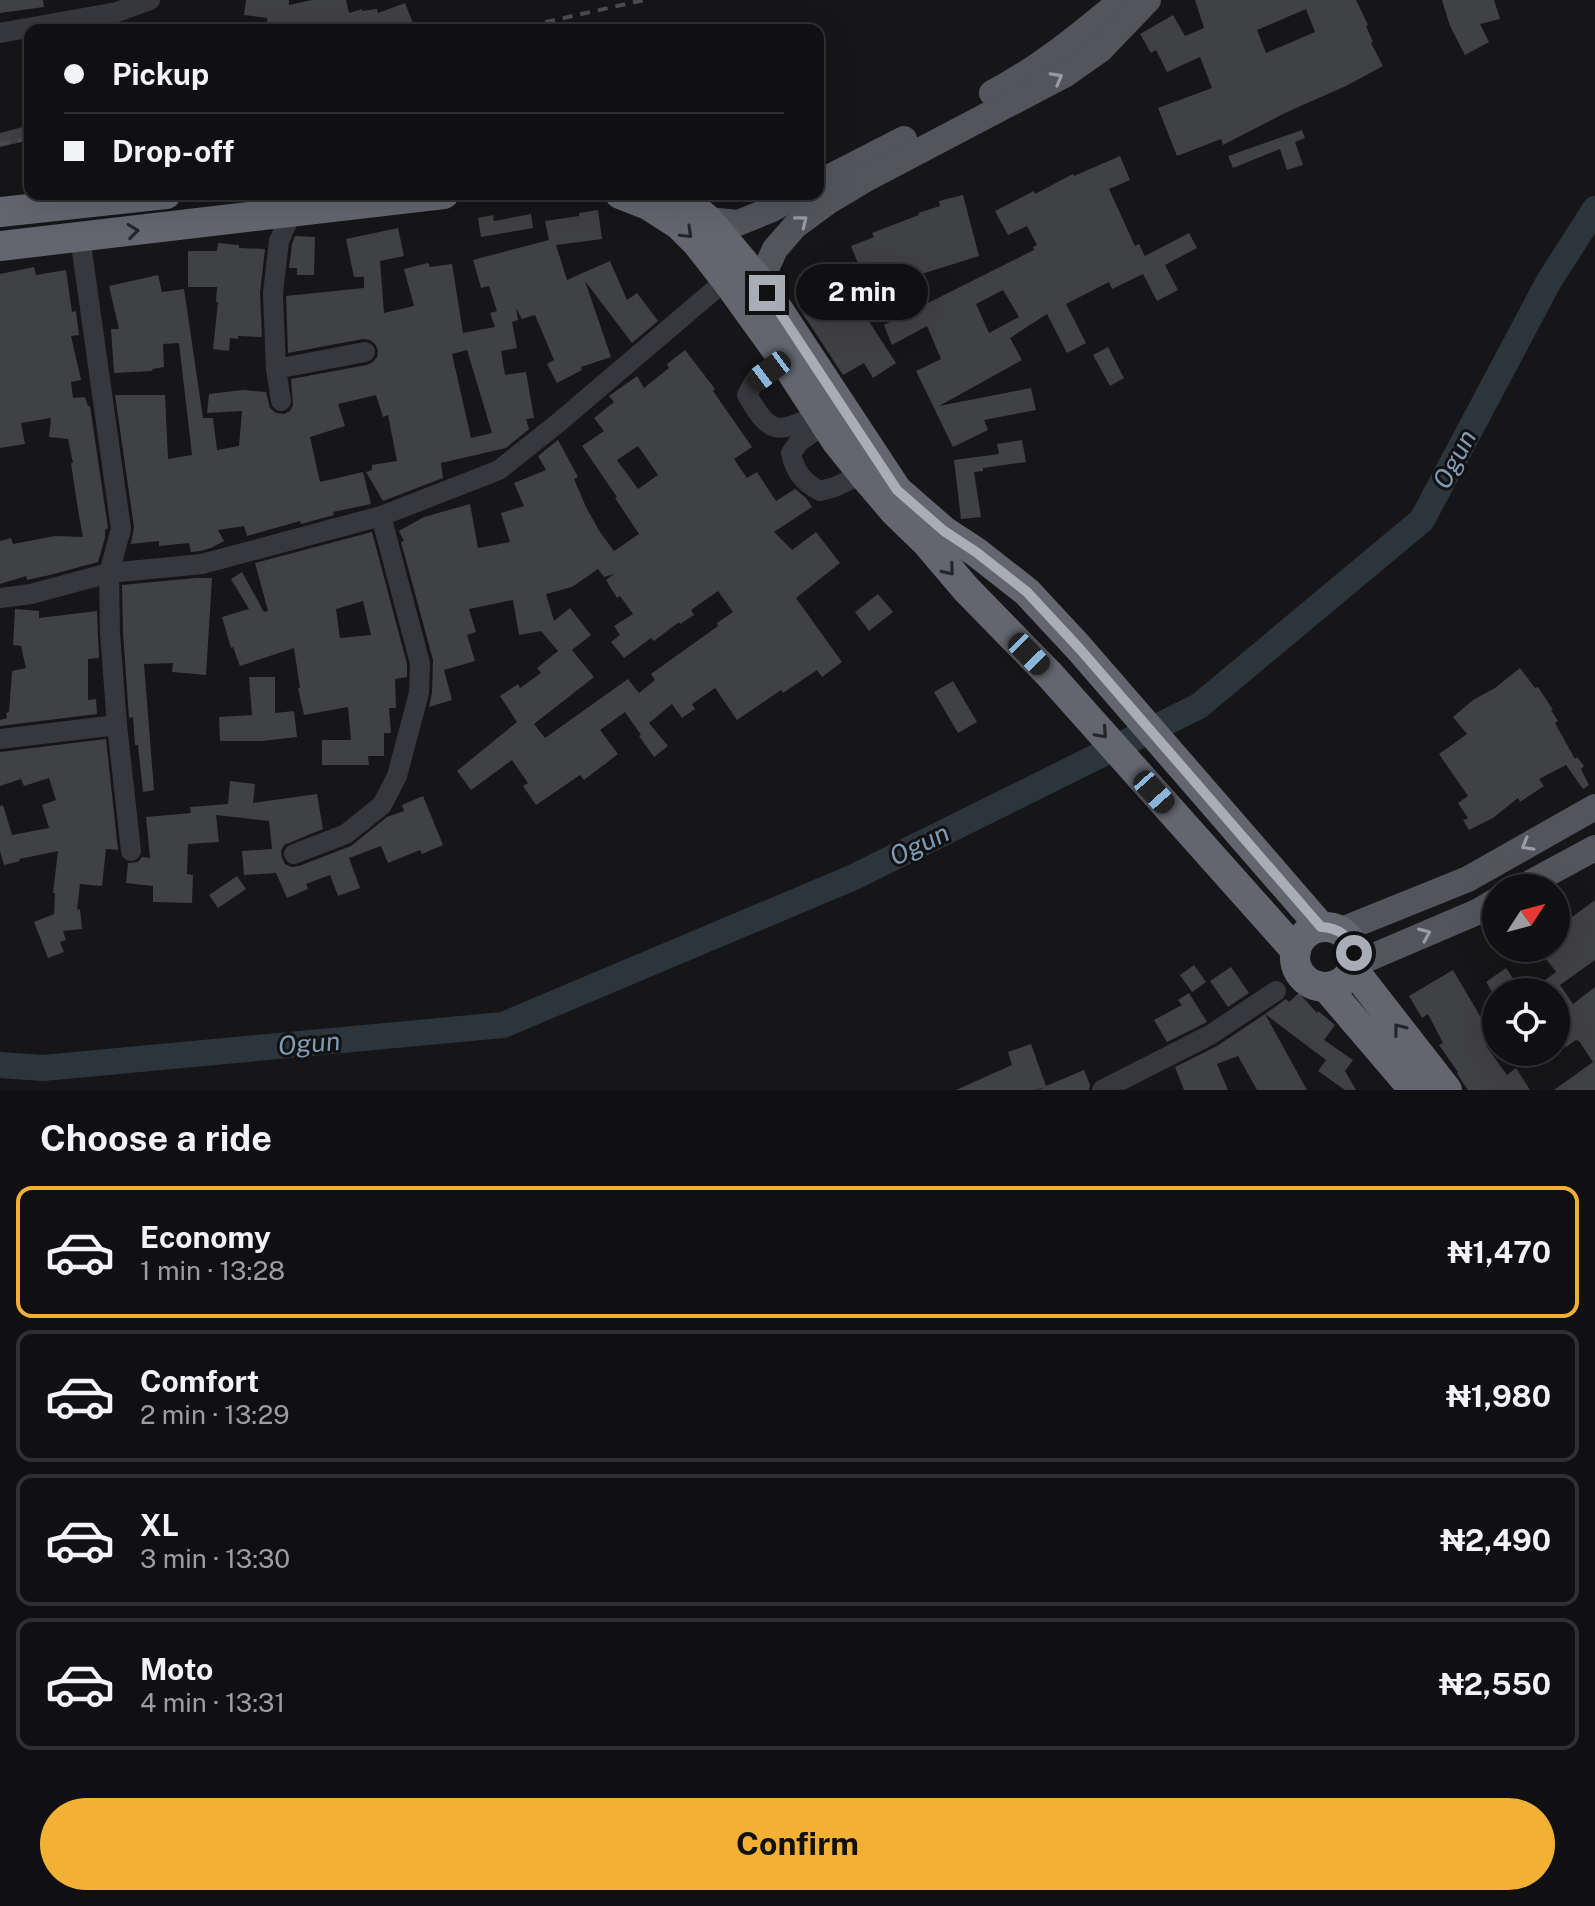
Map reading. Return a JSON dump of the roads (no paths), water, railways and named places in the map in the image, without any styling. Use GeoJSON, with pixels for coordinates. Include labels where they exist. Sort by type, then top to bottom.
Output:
{"type":"FeatureCollection","features":[{"type":"Feature","properties":{"kind":"highway"},"geometry":{"type":"LineString","coordinates":[[0,212],[111,200]]}},
{"type":"Feature","properties":{"kind":"highway"},"geometry":{"type":"LineString","coordinates":[[0,246],[383,200]]}},
{"type":"Feature","properties":{"kind":"highway"},"geometry":{"type":"LineString","coordinates":[[635,200],[679,225],[697,243],[783,359],[862,474],[966,589],[1050,675],[1296,951]]}},
{"type":"Feature","properties":{"kind":"highway"},"geometry":{"type":"LineString","coordinates":[[685,200],[708,220],[760,282],[897,490],[944,531],[1027,592],[1285,885],[1330,929],[1347,936],[1354,953],[1353,966],[1345,979],[1326,987],[1316,985],[1300,973],[1296,951],[1304,935],[1312,930],[1330,929]]}},
{"type":"Feature","properties":{"kind":"highway"},"geometry":{"type":"LineString","coordinates":[[1353,966],[1447,1090]]}},
{"type":"Feature","properties":{"kind":"highway"},"geometry":{"type":"LineString","coordinates":[[1326,987],[1414,1090]]}},
{"type":"Feature","properties":{"kind":"main road"},"geometry":{"type":"LineString","coordinates":[[824,180],[1010,84],[1060,51],[1122,0]]}},
{"type":"Feature","properties":{"kind":"main road"},"geometry":{"type":"LineString","coordinates":[[760,282],[775,249],[795,226],[829,201],[1066,74],[1100,50],[1148,0]]}},
{"type":"Feature","properties":{"kind":"main road"},"geometry":{"type":"LineString","coordinates":[[708,220],[738,223],[788,200]]}},
{"type":"Feature","properties":{"kind":"main road"},"geometry":{"type":"LineString","coordinates":[[1330,929],[1468,879],[1595,807]]}},
{"type":"Feature","properties":{"kind":"main road"},"geometry":{"type":"LineString","coordinates":[[1547,874],[1595,848]]}},
{"type":"Feature","properties":{"kind":"main road"},"geometry":{"type":"LineString","coordinates":[[1353,966],[1482,909]]}},
{"type":"Feature","properties":{"kind":"street"},"geometry":{"type":"LineString","coordinates":[[50,24],[117,12],[150,0]]}},
{"type":"Feature","properties":{"kind":"street"},"geometry":{"type":"LineString","coordinates":[[0,33],[24,29]]}},
{"type":"Feature","properties":{"kind":"street"},"geometry":{"type":"LineString","coordinates":[[281,401],[276,369],[273,293],[279,241],[292,212]]}},
{"type":"Feature","properties":{"kind":"street"},"geometry":{"type":"LineString","coordinates":[[80,237],[121,529],[109,573],[110,633],[131,851]]}},
{"type":"Feature","properties":{"kind":"street"},"geometry":{"type":"LineString","coordinates":[[0,598],[31,594],[109,573],[202,564],[381,516],[499,470],[726,280]]}},
{"type":"Feature","properties":{"kind":"street"},"geometry":{"type":"LineString","coordinates":[[276,369],[365,352]]}},
{"type":"Feature","properties":{"kind":"street"},"geometry":{"type":"LineString","coordinates":[[783,359],[754,382],[747,395],[757,412],[771,426],[787,428],[822,419]]}},
{"type":"Feature","properties":{"kind":"street"},"geometry":{"type":"LineString","coordinates":[[822,419],[791,453],[805,483],[820,491],[862,474]]}},
{"type":"Feature","properties":{"kind":"street"},"geometry":{"type":"LineString","coordinates":[[294,854],[346,834],[382,805],[397,776],[419,693],[420,663],[381,516]]}},
{"type":"Feature","properties":{"kind":"street"},"geometry":{"type":"LineString","coordinates":[[0,739],[117,725]]}},
{"type":"Feature","properties":{"kind":"street"},"geometry":{"type":"LineString","coordinates":[[1102,1090],[1210,1035],[1276,991]]}},
{"type":"Feature","properties":{"kind":"waterway","name":"Ogun"},"geometry":{"type":"LineString","coordinates":[[0,1065],[43,1068],[503,1025],[854,877],[1199,706],[1422,520],[1549,281],[1595,209]]}},
{"type":"Feature","properties":{"kind":"railway"},"geometry":{"type":"LineString","coordinates":[[537,24],[644,0]]}},
{"type":"Feature","properties":{"kind":"railway"},"geometry":{"type":"LineString","coordinates":[[0,144],[24,139]]}}]}
